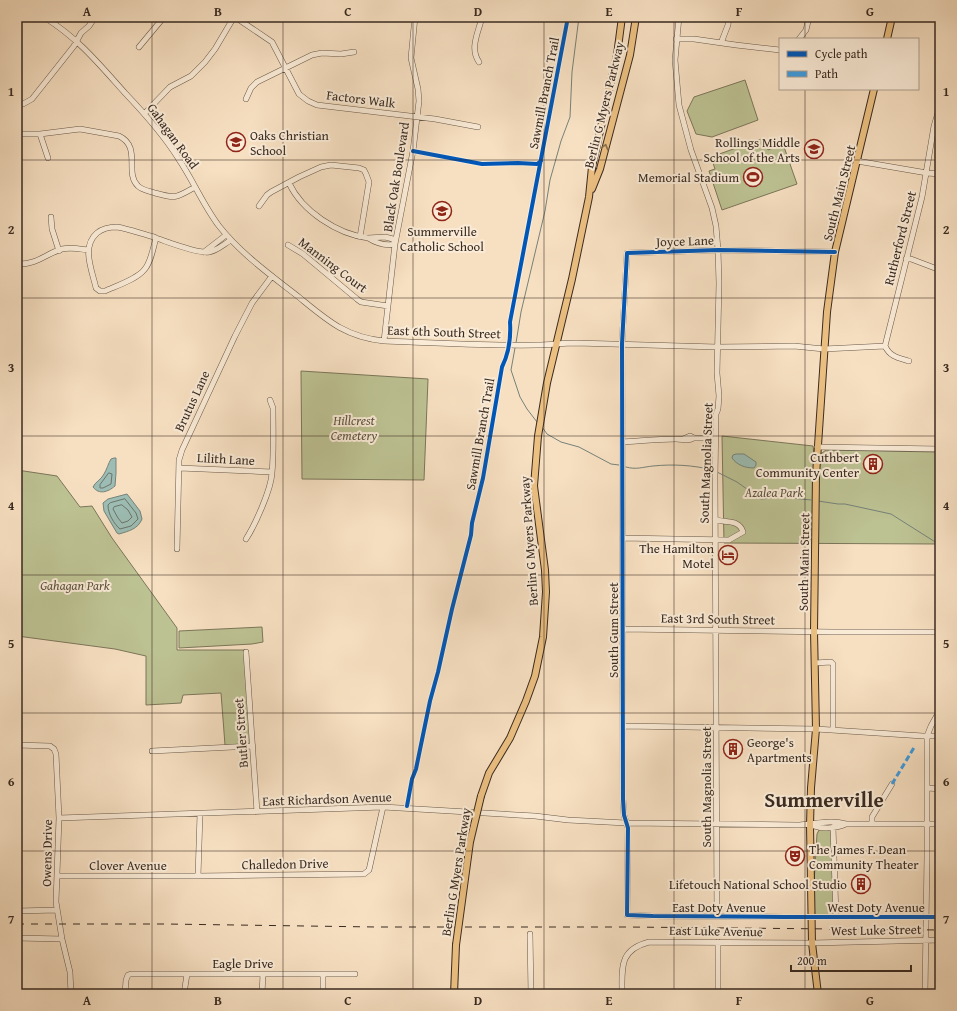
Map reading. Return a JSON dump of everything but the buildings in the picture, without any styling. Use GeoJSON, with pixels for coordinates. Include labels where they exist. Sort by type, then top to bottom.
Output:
{"type":"FeatureCollection","features":[{"type":"Feature","properties":{"kind":"main road","name":"Berlin G Myers Parkway"},"geometry":{"type":"LineString","coordinates":[[454,994],[456,945],[470,842],[481,796],[489,773],[510,738],[526,701],[535,676],[543,637],[546,614],[546,577],[534,486],[538,436],[547,383],[572,279],[589,198],[592,167],[617,54],[622,17]]}},
{"type":"Feature","properties":{"kind":"main road","name":"Berlin G Myers Parkway"},"geometry":{"type":"LineString","coordinates":[[589,198],[600,169],[630,55],[636,17]]}},
{"type":"Feature","properties":{"kind":"main road"},"geometry":{"type":"LineString","coordinates":[[887,38],[892,17]]}},
{"type":"Feature","properties":{"kind":"main road","name":"South Main Street"},"geometry":{"type":"LineString","coordinates":[[818,994],[812,943],[810,825],[811,788],[816,729],[814,632],[817,447],[829,287],[835,252],[874,90]]}},
{"type":"Feature","properties":{"kind":"street","name":"Gahagan Road"},"geometry":{"type":"LineString","coordinates":[[44,17],[60,27],[88,51],[145,113],[179,159],[218,225],[240,249],[273,277]]}},
{"type":"Feature","properties":{"kind":"street"},"geometry":{"type":"LineString","coordinates":[[17,104],[23,104],[32,99],[74,46],[81,33],[89,26],[95,17]]}},
{"type":"Feature","properties":{"kind":"street"},"geometry":{"type":"LineString","coordinates":[[140,47],[164,17]]}},
{"type":"Feature","properties":{"kind":"street"},"geometry":{"type":"LineString","coordinates":[[145,113],[170,87],[191,76],[205,62],[235,17]]}},
{"type":"Feature","properties":{"kind":"street","name":"Factors Walk"},"geometry":{"type":"LineString","coordinates":[[235,17],[272,42],[299,94],[308,101],[317,105],[417,117],[478,127]]}},
{"type":"Feature","properties":{"kind":"street","name":"Black Oak Boulevard"},"geometry":{"type":"LineString","coordinates":[[384,341],[395,244],[413,151],[417,117],[419,96],[411,58],[415,17]]}},
{"type":"Feature","properties":{"kind":"street"},"geometry":{"type":"LineString","coordinates":[[479,62],[475,50],[476,36],[481,25],[482,17]]}},
{"type":"Feature","properties":{"kind":"street","name":"South Magnolia Street"},"geometry":{"type":"LineString","coordinates":[[679,17],[675,60],[679,105],[691,150],[712,208],[716,226],[718,250],[719,283],[717,373],[719,396],[716,414],[715,438],[717,917]]}},
{"type":"Feature","properties":{"kind":"street"},"geometry":{"type":"LineString","coordinates":[[721,43],[730,17]]}},
{"type":"Feature","properties":{"kind":"street"},"geometry":{"type":"LineString","coordinates":[[800,38],[806,30],[809,17]]}},
{"type":"Feature","properties":{"kind":"street"},"geometry":{"type":"LineString","coordinates":[[676,39],[694,39],[779,50]]}},
{"type":"Feature","properties":{"kind":"street"},"geometry":{"type":"LineString","coordinates":[[246,99],[251,88],[258,82],[316,54],[322,53],[336,55],[354,52]]}},
{"type":"Feature","properties":{"kind":"street","name":"Rutherford Street"},"geometry":{"type":"LineString","coordinates":[[885,346],[927,173],[934,126],[940,106]]}},
{"type":"Feature","properties":{"kind":"street"},"geometry":{"type":"LineString","coordinates":[[17,134],[40,134],[80,129],[119,136],[125,139],[130,146],[132,152],[133,176],[136,185],[144,190],[171,198],[178,197],[195,187]]}},
{"type":"Feature","properties":{"kind":"street"},"geometry":{"type":"LineString","coordinates":[[40,134],[48,158]]}},
{"type":"Feature","properties":{"kind":"street"},"geometry":{"type":"LineString","coordinates":[[856,162],[940,174]]}},
{"type":"Feature","properties":{"kind":"street"},"geometry":{"type":"LineString","coordinates":[[259,206],[267,195],[321,166],[359,168],[364,170],[369,182],[360,237]]}},
{"type":"Feature","properties":{"kind":"street"},"geometry":{"type":"LineString","coordinates":[[289,183],[298,198],[329,224],[342,231],[360,237],[385,237],[393,239],[395,244]]}},
{"type":"Feature","properties":{"kind":"street"},"geometry":{"type":"LineString","coordinates":[[51,217],[52,230],[60,251]]}},
{"type":"Feature","properties":{"kind":"street"},"geometry":{"type":"LineString","coordinates":[[156,238],[145,270],[106,291],[100,291],[96,288],[89,263],[88,246],[92,237],[98,231],[107,227],[118,228],[156,238],[198,251],[208,253],[218,249],[231,240]]}},
{"type":"Feature","properties":{"kind":"street"},"geometry":{"type":"LineString","coordinates":[[204,252],[226,235]]}},
{"type":"Feature","properties":{"kind":"street","name":"Manning Court"},"geometry":{"type":"LineString","coordinates":[[288,245],[304,254],[361,302],[388,306]]}},
{"type":"Feature","properties":{"kind":"street"},"geometry":{"type":"LineString","coordinates":[[17,264],[28,264],[60,251],[72,248],[88,250]]}},
{"type":"Feature","properties":{"kind":"street","name":"Joyce Lane"},"geometry":{"type":"LineString","coordinates":[[622,344],[627,253],[718,250],[835,252]]}},
{"type":"Feature","properties":{"kind":"street"},"geometry":{"type":"LineString","coordinates":[[906,259],[911,259],[940,270]]}},
{"type":"Feature","properties":{"kind":"street","name":"East 6th South Street"},"geometry":{"type":"LineString","coordinates":[[273,277],[335,326],[367,340],[506,345],[557,343],[717,347],[794,346],[824,349],[885,346]]}},
{"type":"Feature","properties":{"kind":"street","name":"Brutus Lane"},"geometry":{"type":"LineString","coordinates":[[177,549],[179,468],[182,450],[252,303],[273,277]]}},
{"type":"Feature","properties":{"kind":"street","name":"South Gum Street"},"geometry":{"type":"LineString","coordinates":[[622,344],[623,799],[624,815],[628,828],[627,915]]}},
{"type":"Feature","properties":{"kind":"street"},"geometry":{"type":"LineString","coordinates":[[885,346],[888,353],[895,357],[909,361]]}},
{"type":"Feature","properties":{"kind":"street"},"geometry":{"type":"LineString","coordinates":[[246,540],[253,528],[268,490],[272,472],[273,408],[270,400]]}},
{"type":"Feature","properties":{"kind":"street"},"geometry":{"type":"LineString","coordinates":[[622,442],[683,439],[690,441],[694,438],[715,438]]}},
{"type":"Feature","properties":{"kind":"street"},"geometry":{"type":"LineString","coordinates":[[817,447],[940,449]]}},
{"type":"Feature","properties":{"kind":"street","name":"Lilith Lane"},"geometry":{"type":"LineString","coordinates":[[179,468],[272,472]]}},
{"type":"Feature","properties":{"kind":"street"},"geometry":{"type":"LineString","coordinates":[[622,538],[729,540],[743,532],[741,527],[738,525],[715,519]]}},
{"type":"Feature","properties":{"kind":"street","name":"East 3rd South Street"},"geometry":{"type":"LineString","coordinates":[[623,630],[940,632]]}},
{"type":"Feature","properties":{"kind":"street","name":"Butler Street"},"geometry":{"type":"LineString","coordinates":[[246,652],[257,812]]}},
{"type":"Feature","properties":{"kind":"street"},"geometry":{"type":"LineString","coordinates":[[815,663],[831,662],[834,664],[833,730]]}},
{"type":"Feature","properties":{"kind":"street"},"geometry":{"type":"LineString","coordinates":[[925,994],[928,788],[927,736],[930,726],[940,710]]}},
{"type":"Feature","properties":{"kind":"street"},"geometry":{"type":"LineString","coordinates":[[623,726],[816,729],[940,736]]}},
{"type":"Feature","properties":{"kind":"street","name":"Owens Drive"},"geometry":{"type":"LineString","coordinates":[[17,745],[50,746],[54,749],[56,754],[59,818],[56,902],[62,939],[70,972],[71,994]]}},
{"type":"Feature","properties":{"kind":"street"},"geometry":{"type":"LineString","coordinates":[[152,751],[253,746]]}},
{"type":"Feature","properties":{"kind":"street"},"geometry":{"type":"LineString","coordinates":[[872,824],[872,817],[892,784]]}},
{"type":"Feature","properties":{"kind":"street"},"geometry":{"type":"LineString","coordinates":[[928,788],[940,789]]}},
{"type":"Feature","properties":{"kind":"street","name":"East Richardson Avenue"},"geometry":{"type":"LineString","coordinates":[[59,818],[383,807],[626,823],[810,825]]}},
{"type":"Feature","properties":{"kind":"street","name":"Challedon Drive"},"geometry":{"type":"LineString","coordinates":[[198,876],[364,874],[369,870],[383,807]]}},
{"type":"Feature","properties":{"kind":"street"},"geometry":{"type":"LineString","coordinates":[[198,876],[200,814]]}},
{"type":"Feature","properties":{"kind":"street"},"geometry":{"type":"LineString","coordinates":[[810,825],[817,822],[839,822],[846,824],[940,824]]}},
{"type":"Feature","properties":{"kind":"street"},"geometry":{"type":"LineString","coordinates":[[810,825],[817,828],[840,827],[846,824]]}},
{"type":"Feature","properties":{"kind":"street"},"geometry":{"type":"LineString","coordinates":[[833,827],[836,916]]}},
{"type":"Feature","properties":{"kind":"street","name":"Clover Avenue"},"geometry":{"type":"LineString","coordinates":[[58,876],[198,876]]}},
{"type":"Feature","properties":{"kind":"street"},"geometry":{"type":"LineString","coordinates":[[43,911],[56,902]]}},
{"type":"Feature","properties":{"kind":"street"},"geometry":{"type":"LineString","coordinates":[[17,911],[57,910]]}},
{"type":"Feature","properties":{"kind":"street","name":"East Doty Avenue"},"geometry":{"type":"LineString","coordinates":[[627,915],[812,917]]}},
{"type":"Feature","properties":{"kind":"street","name":"West Doty Avenue"},"geometry":{"type":"LineString","coordinates":[[812,917],[940,917]]}},
{"type":"Feature","properties":{"kind":"street"},"geometry":{"type":"LineString","coordinates":[[530,934],[531,994]]}},
{"type":"Feature","properties":{"kind":"street"},"geometry":{"type":"LineString","coordinates":[[17,938],[62,939]]}},
{"type":"Feature","properties":{"kind":"street","name":"West Luke Street"},"geometry":{"type":"LineString","coordinates":[[812,943],[940,940]]}},
{"type":"Feature","properties":{"kind":"street","name":"East Luke Avenue"},"geometry":{"type":"LineString","coordinates":[[622,994],[622,970],[625,958],[637,945],[649,942],[812,943]]}},
{"type":"Feature","properties":{"kind":"street"},"geometry":{"type":"LineString","coordinates":[[718,942],[718,994]]}},
{"type":"Feature","properties":{"kind":"street","name":"Eagle Drive"},"geometry":{"type":"LineString","coordinates":[[125,994],[126,980],[128,975],[131,974],[355,974]]}},
{"type":"Feature","properties":{"kind":"street"},"geometry":{"type":"LineString","coordinates":[[184,994],[187,974]]}},
{"type":"Feature","properties":{"kind":"street"},"geometry":{"type":"LineString","coordinates":[[262,994],[263,974]]}},
{"type":"Feature","properties":{"kind":"street"},"geometry":{"type":"LineString","coordinates":[[323,974],[323,994]]}},
{"type":"Feature","properties":{"kind":"green space"},"geometry":{"type":"Polygon","coordinates":[[[745,80],[758,120],[712,137],[696,134],[687,111],[694,97],[745,80]]]}},
{"type":"Feature","properties":{"kind":"green space","name":"Memorial Stadium"},"geometry":{"type":"Polygon","coordinates":[[[764,138],[768,150],[783,144],[797,184],[722,210],[709,171],[715,169],[711,157],[764,138]]]}},
{"type":"Feature","properties":{"kind":"green space","name":"Hillcrest Cemetery"},"geometry":{"type":"Polygon","coordinates":[[[301,371],[428,379],[424,480],[302,479],[301,371]]]}},
{"type":"Feature","properties":{"kind":"green space","name":"Azalea Park"},"geometry":{"type":"Polygon","coordinates":[[[722,436],[813,446],[814,454],[822,453],[826,450],[937,452],[936,532],[940,534],[940,544],[724,543],[722,436]]]}},
{"type":"Feature","properties":{"kind":"green space","name":"Gahagan Park"},"geometry":{"type":"Polygon","coordinates":[[[17,470],[57,476],[80,507],[92,506],[112,538],[177,628],[177,650],[247,650],[251,744],[225,745],[221,693],[183,695],[181,703],[146,705],[146,656],[115,649],[17,636],[17,470]]]}},
{"type":"Feature","properties":{"kind":"green space"},"geometry":{"type":"Polygon","coordinates":[[[262,627],[263,642],[252,644],[179,648],[179,631],[262,627]]]}},
{"type":"Feature","properties":{"kind":"green space"},"geometry":{"type":"Polygon","coordinates":[[[819,830],[831,830],[836,916],[812,917],[817,834],[819,830]]]}},
{"type":"Feature","properties":{"kind":"water"},"geometry":{"type":"Polygon","coordinates":[[[744,454],[756,462],[756,465],[754,468],[744,467],[732,458],[733,455],[744,454]]]}},
{"type":"Feature","properties":{"kind":"water"},"geometry":{"type":"Polygon","coordinates":[[[116,458],[115,486],[104,492],[95,490],[93,487],[103,476],[111,459],[116,458]]]}},
{"type":"Feature","properties":{"kind":"water"},"geometry":{"type":"Polygon","coordinates":[[[127,494],[140,511],[142,519],[136,527],[130,531],[119,534],[104,511],[103,503],[108,499],[127,494]]]}},
{"type":"Feature","properties":{"kind":"waterway"},"geometry":{"type":"LineString","coordinates":[[516,343],[521,312],[545,211],[550,180],[561,141],[570,117],[572,72],[579,17]]}},
{"type":"Feature","properties":{"kind":"waterway"},"geometry":{"type":"LineString","coordinates":[[515,348],[511,370],[520,397],[537,422]]}},
{"type":"Feature","properties":{"kind":"waterway"},"geometry":{"type":"LineString","coordinates":[[542,427],[547,434],[561,442],[579,447],[611,464],[619,465]]}},
{"type":"Feature","properties":{"kind":"waterway"},"geometry":{"type":"LineString","coordinates":[[626,467],[636,468],[675,465],[712,470]]}},
{"type":"Feature","properties":{"kind":"waterway"},"geometry":{"type":"LineString","coordinates":[[717,472],[737,482],[761,499],[782,497],[811,500]]}},
{"type":"Feature","properties":{"kind":"waterway"},"geometry":{"type":"LineString","coordinates":[[818,501],[845,504],[891,514],[940,545]]}},
{"type":"Feature","properties":{"kind":"railway"},"geometry":{"type":"LineString","coordinates":[[17,924],[940,930]]}},
{"type":"Feature","properties":{"kind":"marked path"},"geometry":{"type":"LineString","coordinates":[[892,784],[915,746]]}},
{"type":"Feature","properties":{"kind":"cycle path","name":"Sawmill Branch Trail"},"geometry":{"type":"LineString","coordinates":[[407,806],[430,701],[471,535],[472,523],[483,478],[502,367],[509,345],[510,322],[568,17]]}},
{"type":"Feature","properties":{"kind":"cycle path"},"geometry":{"type":"LineString","coordinates":[[413,151],[482,164],[537,164],[541,161]]}},
{"type":"Feature","properties":{"kind":"cycle path"},"geometry":{"type":"LineString","coordinates":[[835,252],[718,250],[627,253],[622,344],[623,799],[624,815],[628,828],[627,915],[940,917]]}},
{"type":"Feature","properties":{"kind":"place","name":"Oaks Christian School"},"geometry":{"type":"Point","coordinates":[236,142]}},
{"type":"Feature","properties":{"kind":"place","name":"Rollings Middle School of the Arts"},"geometry":{"type":"Point","coordinates":[814,149]}},
{"type":"Feature","properties":{"kind":"place","name":"Memorial Stadium"},"geometry":{"type":"Point","coordinates":[753,177]}},
{"type":"Feature","properties":{"kind":"place","name":"Summerville Catholic School"},"geometry":{"type":"Point","coordinates":[442,211]}},
{"type":"Feature","properties":{"kind":"place","name":"Cuthbert Community Center"},"geometry":{"type":"Point","coordinates":[873,464]}},
{"type":"Feature","properties":{"kind":"place","name":"The Hamilton Motel"},"geometry":{"type":"Point","coordinates":[728,555]}},
{"type":"Feature","properties":{"kind":"place","name":"George's Apartments"},"geometry":{"type":"Point","coordinates":[733,749]}},
{"type":"Feature","properties":{"kind":"place","name":"The James F. Dean Community Theater"},"geometry":{"type":"Point","coordinates":[795,856]}},
{"type":"Feature","properties":{"kind":"place","name":"Lifetouch National School Studio"},"geometry":{"type":"Point","coordinates":[861,884]}},
{"type":"Feature","properties":{"kind":"district","name":"Summerville"},"geometry":{"type":"Point","coordinates":[824,799]}}]}
